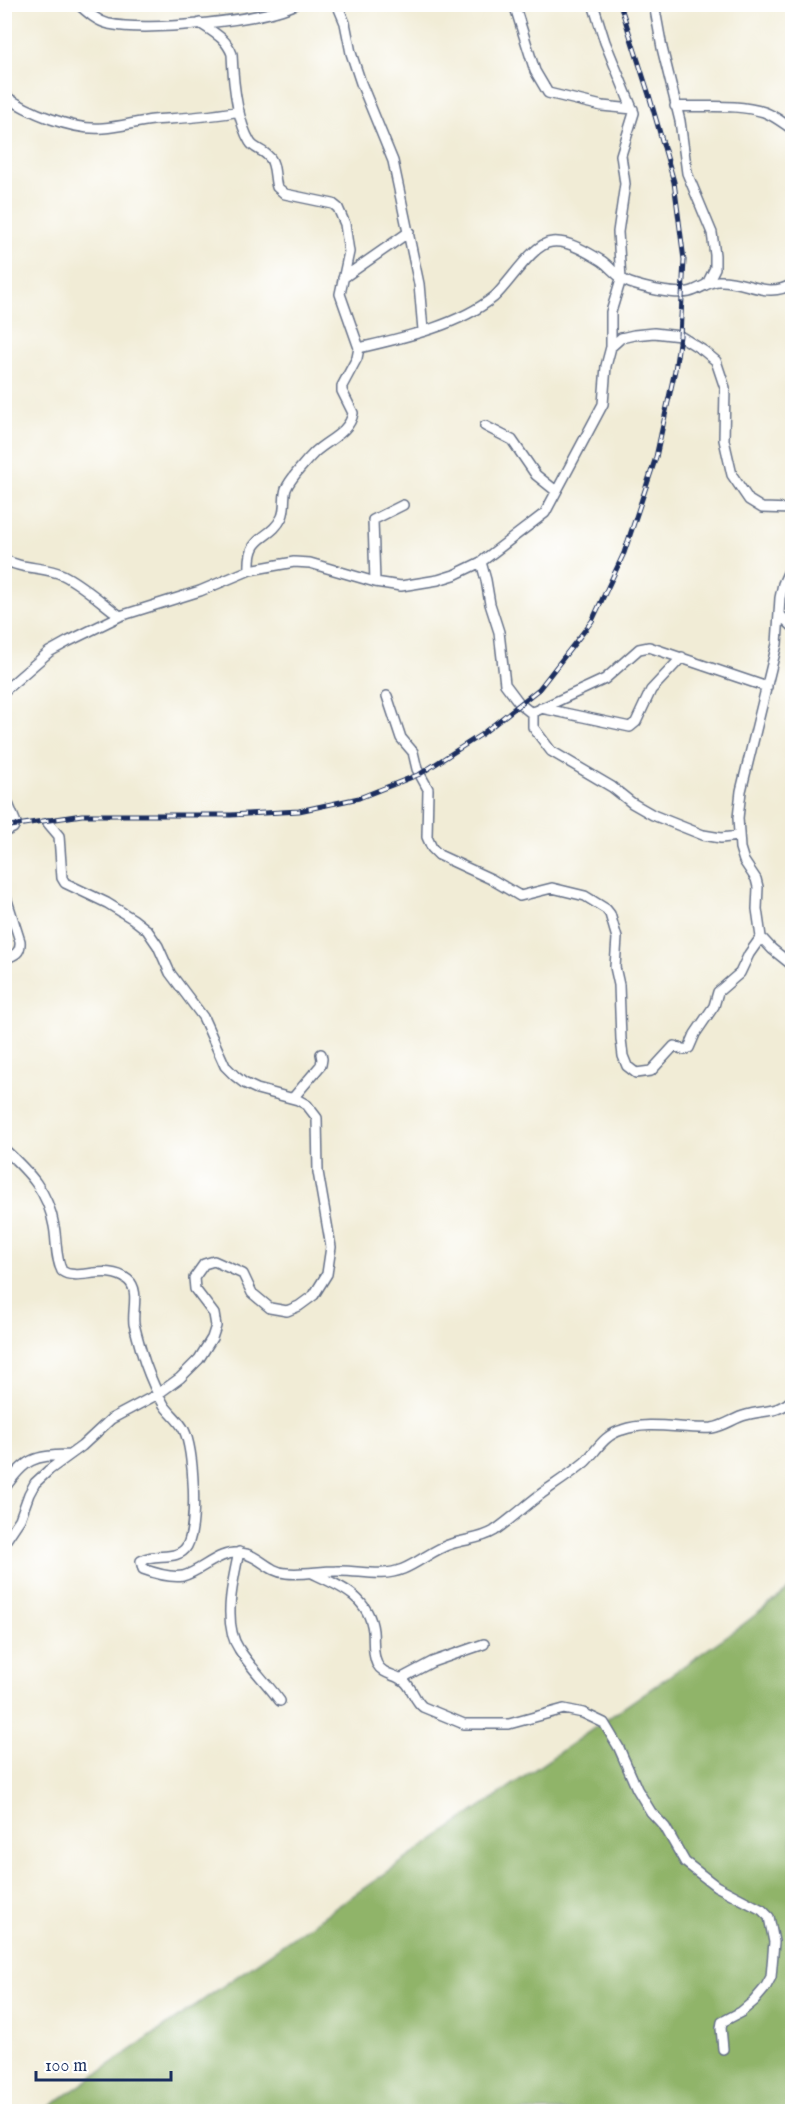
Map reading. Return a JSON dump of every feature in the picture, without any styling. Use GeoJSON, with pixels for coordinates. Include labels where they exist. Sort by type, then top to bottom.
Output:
{"type":"FeatureCollection","features":[{"type":"Feature","properties":{"kind":"street"},"geometry":{"type":"LineString","coordinates":[[78,4],[99,21],[144,28],[250,16],[296,4]]}},
{"type":"Feature","properties":{"kind":"street"},"geometry":{"type":"LineString","coordinates":[[337,4],[345,23],[351,53],[361,83],[393,161],[420,284],[423,330]]}},
{"type":"Feature","properties":{"kind":"street"},"geometry":{"type":"LineString","coordinates":[[514,4],[535,72],[549,93],[602,106],[633,109]]}},
{"type":"Feature","properties":{"kind":"street"},"geometry":{"type":"LineString","coordinates":[[4,691],[49,652],[120,616],[200,591],[250,570],[294,562],[310,563],[375,582],[401,586],[422,584],[454,575],[481,562],[537,521],[549,508],[603,404],[606,366],[611,347],[611,312],[621,279],[618,232],[625,184],[621,155],[633,119],[633,109],[605,42],[593,4]]}},
{"type":"Feature","properties":{"kind":"street"},"geometry":{"type":"LineString","coordinates":[[654,4],[680,121],[688,177],[712,233],[715,268],[707,284]]}},
{"type":"Feature","properties":{"kind":"street"},"geometry":{"type":"LineString","coordinates":[[200,23],[224,39],[229,46],[239,111],[250,142],[268,155],[272,162],[280,192],[327,201],[338,208],[345,224],[348,244],[348,261],[340,294],[359,348],[357,358],[342,386],[342,391],[353,413],[350,425],[314,454],[288,484],[282,517],[253,545],[250,570]]}},
{"type":"Feature","properties":{"kind":"street"},"geometry":{"type":"LineString","coordinates":[[4,95],[15,103],[59,122],[91,128],[239,111]]}},
{"type":"Feature","properties":{"kind":"street"},"geometry":{"type":"LineString","coordinates":[[675,106],[695,108],[716,106],[764,112],[792,129]]}},
{"type":"Feature","properties":{"kind":"street"},"geometry":{"type":"LineString","coordinates":[[343,278],[409,232]]}},
{"type":"Feature","properties":{"kind":"street"},"geometry":{"type":"LineString","coordinates":[[359,348],[448,323],[493,298],[543,244],[549,242],[567,244],[582,250],[603,262],[621,279],[642,286],[676,292],[688,293],[717,281],[735,282],[771,291],[784,289],[792,284]]}},
{"type":"Feature","properties":{"kind":"street"},"geometry":{"type":"LineString","coordinates":[[611,347],[621,338],[634,334],[654,333],[681,336],[716,361],[724,388],[724,440],[732,475],[749,500],[762,508],[792,509]]}},
{"type":"Feature","properties":{"kind":"street"},"geometry":{"type":"LineString","coordinates":[[484,426],[512,440],[536,475],[556,491]]}},
{"type":"Feature","properties":{"kind":"street"},"geometry":{"type":"LineString","coordinates":[[375,582],[373,520],[403,505]]}},
{"type":"Feature","properties":{"kind":"street"},"geometry":{"type":"LineString","coordinates":[[4,559],[64,576],[120,616]]}},
{"type":"Feature","properties":{"kind":"street"},"geometry":{"type":"LineString","coordinates":[[481,562],[499,632],[505,684],[520,704],[537,710],[627,728],[636,722],[651,690],[682,657]]}},
{"type":"Feature","properties":{"kind":"street"},"geometry":{"type":"LineString","coordinates":[[792,564],[783,584],[780,598],[777,644],[741,791],[738,818],[744,861],[756,879],[758,887],[757,909],[761,937],[792,965]]}},
{"type":"Feature","properties":{"kind":"street"},"geometry":{"type":"LineString","coordinates":[[780,615],[792,626]]}},
{"type":"Feature","properties":{"kind":"street"},"geometry":{"type":"LineString","coordinates":[[537,710],[605,679],[639,649],[649,647],[767,687]]}},
{"type":"Feature","properties":{"kind":"street"},"geometry":{"type":"LineString","coordinates":[[387,696],[401,738],[413,752],[417,769],[428,789],[427,837],[432,848],[439,855],[491,879],[515,894],[524,896],[542,890],[557,889],[585,896],[610,914],[618,942],[615,967],[619,985],[623,1056],[630,1070],[636,1073],[651,1071],[674,1046],[685,1050],[689,1048],[695,1034],[714,1006],[718,992],[740,973],[761,937]]}},
{"type":"Feature","properties":{"kind":"street"},"geometry":{"type":"LineString","coordinates":[[537,710],[533,727],[551,751],[612,787],[632,803],[660,818],[703,836],[739,836]]}},
{"type":"Feature","properties":{"kind":"street"},"geometry":{"type":"LineString","coordinates":[[4,794],[16,824],[4,832]]}},
{"type":"Feature","properties":{"kind":"street"},"geometry":{"type":"LineString","coordinates":[[4,1543],[20,1519],[35,1483],[111,1419],[158,1394],[180,1378],[199,1359],[212,1338],[216,1326],[214,1314],[195,1289],[194,1278],[204,1264],[214,1261],[243,1274],[252,1293],[270,1308],[287,1311],[299,1306],[314,1295],[327,1275],[331,1246],[318,1172],[318,1126],[314,1113],[307,1105],[293,1098],[250,1086],[225,1066],[203,1017],[170,973],[158,946],[147,930],[107,903],[65,883],[62,878],[59,836],[48,823]]}},
{"type":"Feature","properties":{"kind":"street"},"geometry":{"type":"LineString","coordinates":[[4,891],[21,948],[18,953],[4,959]]}},
{"type":"Feature","properties":{"kind":"street"},"geometry":{"type":"LineString","coordinates":[[293,1098],[321,1065],[321,1054]]}},
{"type":"Feature","properties":{"kind":"street"},"geometry":{"type":"LineString","coordinates":[[4,1149],[34,1177],[44,1195],[51,1211],[62,1271],[70,1275],[110,1273],[126,1278],[131,1283],[135,1300],[134,1323],[146,1365],[158,1394],[165,1406],[180,1422],[189,1442],[194,1485],[192,1530],[188,1544],[183,1551],[175,1555],[146,1558],[141,1561],[143,1569],[181,1576],[218,1558],[239,1552],[277,1572],[290,1574],[337,1571],[389,1573],[416,1563],[452,1543],[484,1536],[572,1473],[607,1437],[622,1429],[714,1427],[747,1414],[775,1411],[785,1407],[792,1400]]}},
{"type":"Feature","properties":{"kind":"street"},"geometry":{"type":"LineString","coordinates":[[4,1489],[30,1460],[71,1455]]}},
{"type":"Feature","properties":{"kind":"street"},"geometry":{"type":"LineString","coordinates":[[239,1552],[232,1585],[232,1631],[237,1648],[280,1701]]}},
{"type":"Feature","properties":{"kind":"street"},"geometry":{"type":"LineString","coordinates":[[310,1572],[340,1587],[363,1603],[369,1613],[376,1663],[383,1672],[407,1683],[420,1706],[458,1723],[509,1724],[564,1710],[584,1713],[604,1723],[619,1748],[637,1790],[651,1812],[665,1827],[685,1862],[716,1887],[762,1910],[769,1917],[774,1942],[771,1977],[754,2001],[741,2012],[722,2022],[720,2028],[723,2049]]}},
{"type":"Feature","properties":{"kind":"street"},"geometry":{"type":"LineString","coordinates":[[400,1679],[432,1662],[484,1644]]}},
{"type":"Feature","properties":{"kind":"green space"},"geometry":{"type":"Polygon","coordinates":[[[792,1587],[792,2111],[42,2112],[741,1626],[792,1587]]]}},
{"type":"Feature","properties":{"kind":"railway"},"geometry":{"type":"LineString","coordinates":[[4,827],[82,815],[231,815],[299,811],[359,798],[420,774],[482,734],[539,689],[592,621],[624,553],[656,457],[680,336],[684,260],[674,182],[620,4]]}}]}
